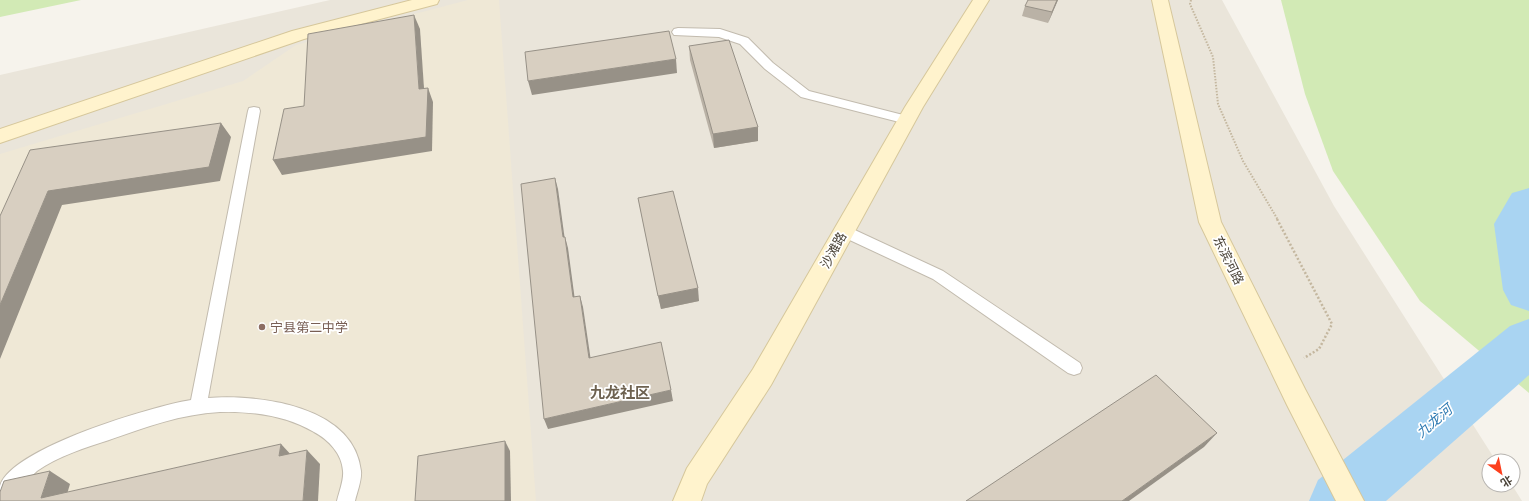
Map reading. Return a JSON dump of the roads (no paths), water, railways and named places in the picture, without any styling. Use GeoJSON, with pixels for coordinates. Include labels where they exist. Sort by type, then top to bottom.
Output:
{"type":"FeatureCollection","features":[{"type":"Feature","properties":{"kind":"main road"},"geometry":{"type":"LineString","coordinates":[[0,136],[298,35],[431,0]]}},
{"type":"Feature","properties":{"kind":"main road","name":"沙滩路"},"geometry":{"type":"LineString","coordinates":[[687,501],[696,477],[762,377],[907,120],[981,0]]}},
{"type":"Feature","properties":{"kind":"main road","name":"东滨河路"},"geometry":{"type":"LineString","coordinates":[[1160,0],[1210,222],[1296,397],[1350,501]]}},
{"type":"Feature","properties":{"kind":"lane"},"geometry":{"type":"LineString","coordinates":[[678,32],[720,33],[744,41],[769,66],[805,94],[907,120]]}},
{"type":"Feature","properties":{"kind":"lane"},"geometry":{"type":"LineString","coordinates":[[198,406],[254,111]]}},
{"type":"Feature","properties":{"kind":"lane"},"geometry":{"type":"LineString","coordinates":[[844,231],[938,274],[1074,368]]}},
{"type":"Feature","properties":{"kind":"lane"},"geometry":{"type":"LineString","coordinates":[[2,501],[5,493],[17,478],[33,464],[60,448],[164,413],[198,406],[225,404],[274,408],[312,421],[329,430],[340,439],[347,450],[351,463],[352,478],[346,501]]}},
{"type":"Feature","properties":{"kind":"waterway"},"geometry":{"type":"LineString","coordinates":[[1529,206],[1518,224],[1529,290]]}},
{"type":"Feature","properties":{"kind":"waterway","name":"九龙河"},"geometry":{"type":"LineString","coordinates":[[1340,501],[1529,342]]}},
{"type":"Feature","properties":{"kind":"place","name":"宁县第二中学"},"geometry":{"type":"Point","coordinates":[262,327]}},
{"type":"Feature","properties":{"kind":"district","name":"九龙社区"},"geometry":{"type":"Point","coordinates":[620,393]}}]}
